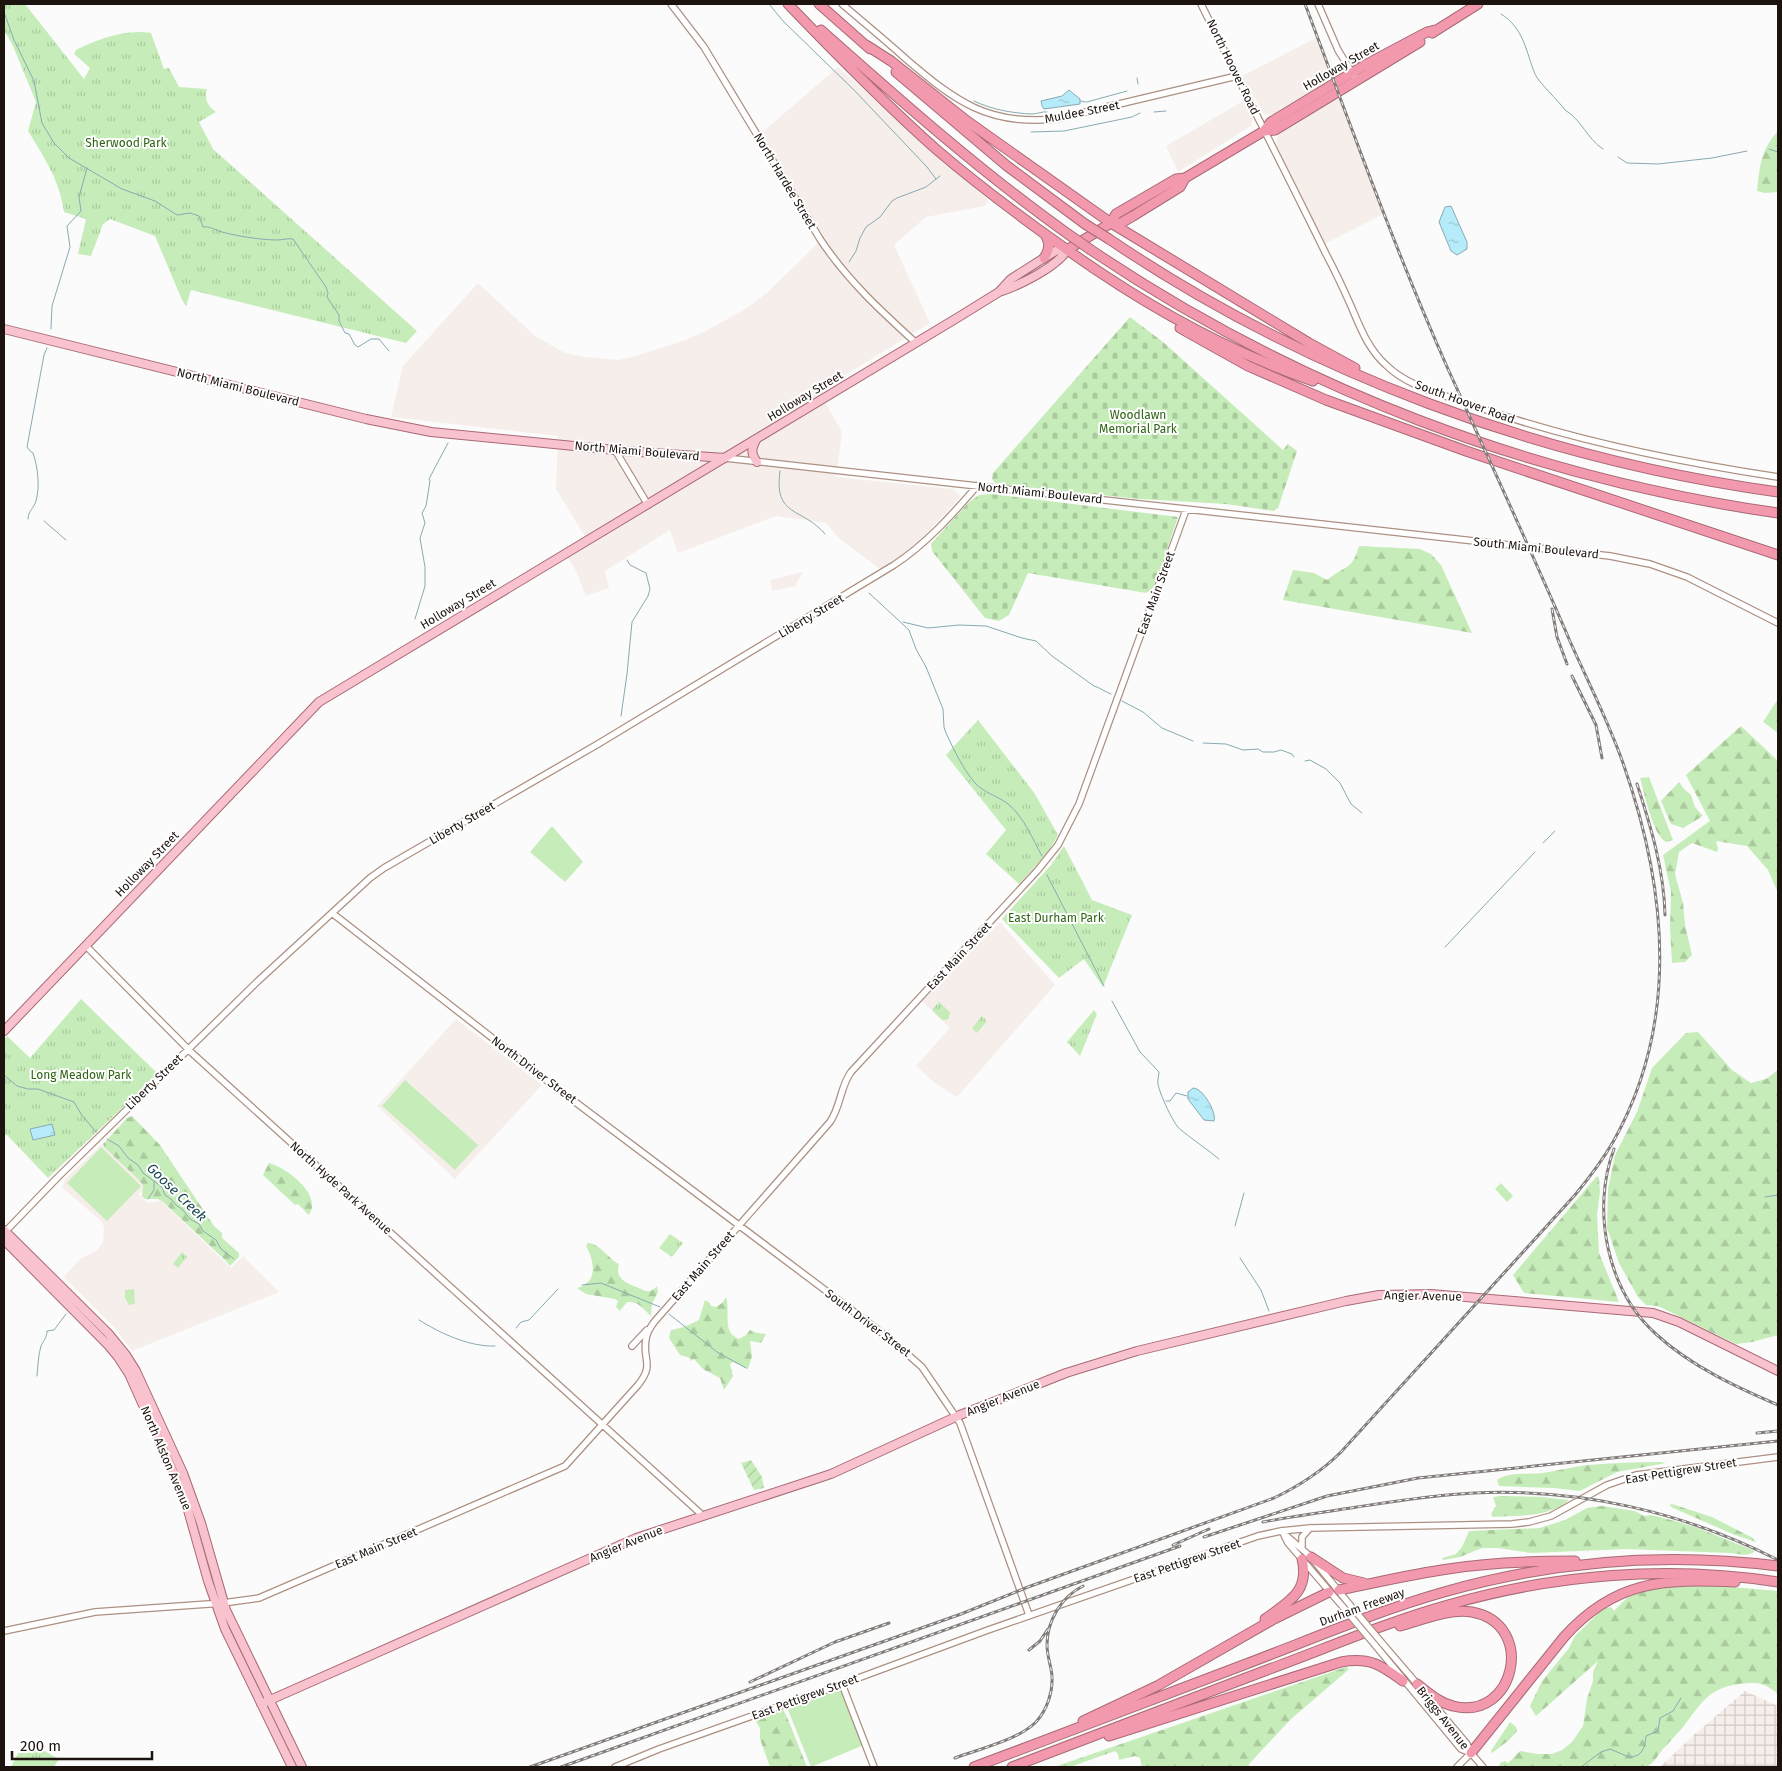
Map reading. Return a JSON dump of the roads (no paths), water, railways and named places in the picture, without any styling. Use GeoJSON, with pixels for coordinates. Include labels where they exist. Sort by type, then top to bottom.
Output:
{"type":"FeatureCollection","features":[{"type":"Feature","properties":{"kind":"highway"},"geometry":{"type":"LineString","coordinates":[[789,4],[831,48],[922,136],[964,172],[1104,276],[1195,330],[1292,374],[1362,398],[1462,437],[1576,472],[1676,496],[1778,514]]}},
{"type":"Feature","properties":{"kind":"highway"},"geometry":{"type":"LineString","coordinates":[[789,4],[962,153],[1040,214],[1091,250],[1158,293],[1220,328],[1273,356],[1362,398]]}},
{"type":"Feature","properties":{"kind":"highway"},"geometry":{"type":"LineString","coordinates":[[819,4],[974,139],[1043,194],[1108,240],[1183,286],[1274,336],[1337,366],[1429,403],[1508,431],[1590,455],[1713,482],[1778,492]]}},
{"type":"Feature","properties":{"kind":"highway","name":"Holloway Street"},"geometry":{"type":"LineString","coordinates":[[1067,250],[1111,223],[1116,214],[1176,179],[1185,178],[1264,131],[1270,122],[1429,36],[1435,30],[1478,4]]}},
{"type":"Feature","properties":{"kind":"highway"},"geometry":{"type":"LineString","coordinates":[[866,45],[891,61],[967,121],[1111,223],[1309,343],[1429,403]]}},
{"type":"Feature","properties":{"kind":"highway","name":"Holloway Street"},"geometry":{"type":"LineString","coordinates":[[1111,223],[1121,223],[1133,216],[1180,186],[1185,178]]}},
{"type":"Feature","properties":{"kind":"highway"},"geometry":{"type":"LineString","coordinates":[[1133,216],[1129,227],[1136,238]]}},
{"type":"Feature","properties":{"kind":"highway"},"geometry":{"type":"LineString","coordinates":[[1044,258],[1049,247],[1045,234]]}},
{"type":"Feature","properties":{"kind":"highway"},"geometry":{"type":"LineString","coordinates":[[1140,298],[1165,318],[1210,346],[1267,375],[1306,392],[1466,451],[1778,555]]}},
{"type":"Feature","properties":{"kind":"highway"},"geometry":{"type":"LineString","coordinates":[[1218,1651],[1266,1618],[1298,1591],[1304,1579],[1307,1558],[1343,1578],[1374,1583]]}},
{"type":"Feature","properties":{"kind":"highway","name":"Durham Freeway"},"geometry":{"type":"LineString","coordinates":[[974,1767],[1420,1600],[1469,1585],[1510,1576],[1613,1561],[1698,1559],[1778,1566]]}},
{"type":"Feature","properties":{"kind":"highway"},"geometry":{"type":"LineString","coordinates":[[1031,1746],[1144,1693],[1274,1619],[1334,1591],[1447,1569],[1492,1563],[1613,1561]]}},
{"type":"Feature","properties":{"kind":"highway","name":"Durham Freeway"},"geometry":{"type":"LineString","coordinates":[[1012,1767],[1345,1641],[1424,1612],[1464,1600],[1564,1581],[1621,1575],[1739,1576],[1778,1583]]}},
{"type":"Feature","properties":{"kind":"highway"},"geometry":{"type":"LineString","coordinates":[[1470,1753],[1564,1637],[1584,1616],[1607,1600],[1633,1589],[1673,1581],[1778,1583]]}},
{"type":"Feature","properties":{"kind":"highway"},"geometry":{"type":"LineString","coordinates":[[1345,1641],[1445,1614],[1464,1612],[1477,1614],[1488,1619],[1499,1627],[1507,1637],[1512,1656],[1510,1674],[1502,1690],[1485,1703],[1469,1708],[1453,1706],[1437,1699],[1417,1684]]}},
{"type":"Feature","properties":{"kind":"highway"},"geometry":{"type":"LineString","coordinates":[[1023,1763],[1341,1662],[1370,1661],[1383,1666],[1404,1681]]}},
{"type":"Feature","properties":{"kind":"main road","name":"Holloway Street"},"geometry":{"type":"LineString","coordinates":[[4,1031],[319,702],[698,476],[916,343],[998,292],[1011,279],[1057,250],[1067,250]]}},
{"type":"Feature","properties":{"kind":"main road","name":"Holloway Street"},"geometry":{"type":"LineString","coordinates":[[998,292],[1016,287],[1062,258],[1067,250]]}},
{"type":"Feature","properties":{"kind":"main road","name":"North Miami Boulevard"},"geometry":{"type":"LineString","coordinates":[[4,329],[386,424],[447,434],[615,450],[726,458]]}},
{"type":"Feature","properties":{"kind":"main road"},"geometry":{"type":"LineString","coordinates":[[756,440],[752,453],[757,462]]}},
{"type":"Feature","properties":{"kind":"main road"},"geometry":{"type":"LineString","coordinates":[[694,456],[702,468],[698,476]]}},
{"type":"Feature","properties":{"kind":"main road","name":"North Alston Avenue"},"geometry":{"type":"LineString","coordinates":[[4,1231],[108,1333],[131,1362],[187,1483],[200,1521],[224,1629],[292,1767]]}},
{"type":"Feature","properties":{"kind":"main road","name":"North Alston Avenue"},"geometry":{"type":"LineString","coordinates":[[4,1240],[100,1336],[123,1365],[137,1391],[183,1492],[219,1603],[302,1767]]}},
{"type":"Feature","properties":{"kind":"main road","name":"Angier Avenue"},"geometry":{"type":"LineString","coordinates":[[261,1704],[622,1544],[644,1535],[831,1474],[956,1417],[1066,1373],[1107,1359],[1368,1297],[1389,1294],[1439,1294],[1653,1313],[1678,1322],[1778,1371]]}},
{"type":"Feature","properties":{"kind":"street","name":"North Hardee Street"},"geometry":{"type":"LineString","coordinates":[[671,4],[704,47],[834,261],[864,295],[916,343]]}},
{"type":"Feature","properties":{"kind":"street","name":"Muldee Street"},"geometry":{"type":"LineString","coordinates":[[842,4],[942,89],[976,109],[1001,117],[1028,120],[1065,117],[1237,76]]}},
{"type":"Feature","properties":{"kind":"street","name":"North Hoover Road"},"geometry":{"type":"LineString","coordinates":[[1201,4],[1264,131]]}},
{"type":"Feature","properties":{"kind":"street"},"geometry":{"type":"LineString","coordinates":[[1318,4],[1334,42],[1354,77]]}},
{"type":"Feature","properties":{"kind":"street","name":"South Hoover Road"},"geometry":{"type":"LineString","coordinates":[[1264,131],[1370,346],[1385,365],[1398,375],[1441,394],[1550,430],[1675,459],[1778,478]]}},
{"type":"Feature","properties":{"kind":"street"},"geometry":{"type":"LineString","coordinates":[[615,450],[648,505]]}},
{"type":"Feature","properties":{"kind":"street","name":"North Miami Boulevard"},"geometry":{"type":"LineString","coordinates":[[726,458],[1280,520]]}},
{"type":"Feature","properties":{"kind":"street","name":"Liberty Street"},"geometry":{"type":"LineString","coordinates":[[4,1231],[263,976],[358,888],[384,868],[598,744],[894,565],[930,538],[977,486]]}},
{"type":"Feature","properties":{"kind":"street","name":"East Main Street"},"geometry":{"type":"LineString","coordinates":[[632,1346],[830,1122],[836,1112],[843,1086],[851,1072],[1032,877],[1058,845],[1078,804],[1186,510]]}},
{"type":"Feature","properties":{"kind":"street","name":"South Miami Boulevard"},"geometry":{"type":"LineString","coordinates":[[1280,520],[1610,556],[1636,561],[1663,567],[1688,576],[1778,623]]}},
{"type":"Feature","properties":{"kind":"street","name":"North Driver Street"},"geometry":{"type":"LineString","coordinates":[[332,913],[456,1011],[738,1226]]}},
{"type":"Feature","properties":{"kind":"street","name":"North Hyde Park Avenue"},"geometry":{"type":"LineString","coordinates":[[86,946],[188,1049],[702,1516]]}},
{"type":"Feature","properties":{"kind":"street","name":"South Driver Street"},"geometry":{"type":"LineString","coordinates":[[738,1226],[907,1352],[922,1367],[956,1417],[1029,1615]]}},
{"type":"Feature","properties":{"kind":"street","name":"East Main Street"},"geometry":{"type":"LineString","coordinates":[[4,1630],[95,1612],[255,1599],[276,1592],[565,1466],[645,1375],[648,1360],[646,1340],[649,1330],[655,1321]]}},
{"type":"Feature","properties":{"kind":"street","name":"East Pettigrew Street"},"geometry":{"type":"LineString","coordinates":[[615,1767],[659,1749],[1029,1615],[1245,1541],[1281,1531],[1310,1528],[1512,1524],[1529,1522],[1560,1512],[1601,1488],[1636,1475],[1778,1457]]}},
{"type":"Feature","properties":{"kind":"street"},"geometry":{"type":"LineString","coordinates":[[1302,1548],[1302,1537],[1310,1528]]}},
{"type":"Feature","properties":{"kind":"street","name":"Briggs Avenue"},"geometry":{"type":"LineString","coordinates":[[1281,1531],[1302,1548],[1307,1558],[1334,1591],[1343,1608],[1461,1749],[1470,1753]]}},
{"type":"Feature","properties":{"kind":"street","name":"Briggs Avenue"},"geometry":{"type":"LineString","coordinates":[[1281,1531],[1288,1543],[1307,1558],[1334,1591],[1350,1605],[1467,1744],[1470,1753]]}},
{"type":"Feature","properties":{"kind":"street"},"geometry":{"type":"LineString","coordinates":[[842,1684],[874,1767]]}},
{"type":"Feature","properties":{"kind":"street"},"geometry":{"type":"LineString","coordinates":[[1457,1767],[1470,1753],[1483,1767]]}},
{"type":"Feature","properties":{"kind":"water"},"geometry":{"type":"Polygon","coordinates":[[[1069,90],[1080,99],[1080,104],[1044,109],[1041,101],[1062,96],[1069,90]]]}},
{"type":"Feature","properties":{"kind":"water"},"geometry":{"type":"Polygon","coordinates":[[[1451,206],[1467,242],[1467,249],[1457,255],[1451,251],[1439,222],[1445,207],[1451,206]]]}},
{"type":"Feature","properties":{"kind":"water"},"geometry":{"type":"Polygon","coordinates":[[[1193,1088],[1205,1096],[1213,1112],[1214,1121],[1204,1120],[1188,1099],[1188,1092],[1193,1088]]]}},
{"type":"Feature","properties":{"kind":"water"},"geometry":{"type":"Polygon","coordinates":[[[52,1124],[55,1135],[33,1140],[30,1129],[52,1124]]]}},
{"type":"Feature","properties":{"kind":"waterway"},"geometry":{"type":"LineString","coordinates":[[769,4],[783,21],[854,90],[927,167],[936,179]]}},
{"type":"Feature","properties":{"kind":"waterway"},"geometry":{"type":"LineString","coordinates":[[4,12],[14,40],[34,81],[42,123],[54,143],[69,158],[122,189],[155,201],[177,215],[190,213],[199,216],[203,227],[257,239],[293,239],[326,287],[327,297],[339,315],[339,321],[345,333],[349,334],[355,345],[358,347],[371,339],[379,339],[389,351]]}},
{"type":"Feature","properties":{"kind":"waterway"},"geometry":{"type":"LineString","coordinates":[[1501,14],[1515,26],[1540,82],[1565,110],[1576,119],[1597,145],[1603,149]]}},
{"type":"Feature","properties":{"kind":"waterway"},"geometry":{"type":"LineString","coordinates":[[1137,78],[1138,84]]}},
{"type":"Feature","properties":{"kind":"waterway"},"geometry":{"type":"LineString","coordinates":[[1087,102],[1127,91]]}},
{"type":"Feature","properties":{"kind":"waterway"},"geometry":{"type":"LineString","coordinates":[[974,101],[988,107],[1010,112],[1032,114],[1047,112]]}},
{"type":"Feature","properties":{"kind":"waterway"},"geometry":{"type":"LineString","coordinates":[[1080,101],[1086,102]]}},
{"type":"Feature","properties":{"kind":"waterway"},"geometry":{"type":"LineString","coordinates":[[1154,112],[1166,111]]}},
{"type":"Feature","properties":{"kind":"waterway"},"geometry":{"type":"LineString","coordinates":[[1031,132],[1064,131],[1132,117],[1140,113]]}},
{"type":"Feature","properties":{"kind":"waterway"},"geometry":{"type":"LineString","coordinates":[[1769,149],[1778,152]]}},
{"type":"Feature","properties":{"kind":"waterway"},"geometry":{"type":"LineString","coordinates":[[1618,157],[1627,163],[1658,164],[1712,158],[1747,151]]}},
{"type":"Feature","properties":{"kind":"waterway"},"geometry":{"type":"LineString","coordinates":[[51,329],[52,306],[70,247],[67,226],[81,211],[79,197],[87,168]]}},
{"type":"Feature","properties":{"kind":"waterway"},"geometry":{"type":"LineString","coordinates":[[849,262],[866,227],[880,217],[892,201],[926,187],[940,176]]}},
{"type":"Feature","properties":{"kind":"waterway"},"geometry":{"type":"LineString","coordinates":[[28,519],[36,501],[38,483],[33,453],[27,447],[44,355],[47,348]]}},
{"type":"Feature","properties":{"kind":"waterway"},"geometry":{"type":"LineString","coordinates":[[415,619],[425,586],[425,567],[420,538],[425,523],[422,513],[426,506],[429,479],[448,443]]}},
{"type":"Feature","properties":{"kind":"waterway"},"geometry":{"type":"LineString","coordinates":[[780,471],[779,486],[781,497],[785,504],[808,519],[825,534]]}},
{"type":"Feature","properties":{"kind":"waterway"},"geometry":{"type":"LineString","coordinates":[[44,521],[66,540]]}},
{"type":"Feature","properties":{"kind":"waterway"},"geometry":{"type":"LineString","coordinates":[[621,716],[632,622],[648,596],[650,589],[646,573],[630,565],[627,560]]}},
{"type":"Feature","properties":{"kind":"waterway"},"geometry":{"type":"LineString","coordinates":[[869,593],[909,630],[943,709],[946,733],[967,772],[975,783],[1014,809],[1042,856]]}},
{"type":"Feature","properties":{"kind":"waterway"},"geometry":{"type":"LineString","coordinates":[[903,622],[928,628],[959,625],[986,626],[1036,641],[1052,656],[1094,686],[1111,694]]}},
{"type":"Feature","properties":{"kind":"waterway"},"geometry":{"type":"LineString","coordinates":[[1122,701],[1143,712],[1162,728],[1193,741]]}},
{"type":"Feature","properties":{"kind":"waterway"},"geometry":{"type":"LineString","coordinates":[[1203,743],[1226,744],[1243,750],[1258,749],[1263,752],[1281,750],[1292,754],[1294,757]]}},
{"type":"Feature","properties":{"kind":"waterway"},"geometry":{"type":"LineString","coordinates":[[1305,761],[1310,760],[1326,769],[1340,783],[1351,804],[1362,813]]}},
{"type":"Feature","properties":{"kind":"waterway"},"geometry":{"type":"LineString","coordinates":[[1543,843],[1555,831]]}},
{"type":"Feature","properties":{"kind":"waterway"},"geometry":{"type":"LineString","coordinates":[[1445,947],[1535,852]]}},
{"type":"Feature","properties":{"kind":"waterway"},"geometry":{"type":"LineString","coordinates":[[1047,875],[1104,986]]}},
{"type":"Feature","properties":{"kind":"waterway"},"geometry":{"type":"LineString","coordinates":[[1112,1001],[1140,1052],[1159,1072],[1159,1088],[1167,1108],[1178,1127],[1219,1159]]}},
{"type":"Feature","properties":{"kind":"waterway","name":"Goose Creek"},"geometry":{"type":"LineString","coordinates":[[4,1075],[17,1086],[38,1089],[74,1102],[96,1132]]}},
{"type":"Feature","properties":{"kind":"waterway"},"geometry":{"type":"LineString","coordinates":[[1166,1101],[1170,1101],[1176,1093],[1187,1096]]}},
{"type":"Feature","properties":{"kind":"waterway","name":"Goose Creek"},"geometry":{"type":"LineString","coordinates":[[107,1139],[119,1146],[128,1158],[138,1165],[143,1173],[162,1187],[165,1195],[183,1210],[190,1219],[199,1224],[203,1231],[216,1240],[221,1249],[234,1259]]}},
{"type":"Feature","properties":{"kind":"waterway"},"geometry":{"type":"LineString","coordinates":[[148,1199],[154,1190],[154,1181]]}},
{"type":"Feature","properties":{"kind":"waterway"},"geometry":{"type":"LineString","coordinates":[[1235,1226],[1244,1193]]}},
{"type":"Feature","properties":{"kind":"waterway"},"geometry":{"type":"LineString","coordinates":[[1765,1197],[1778,1195]]}},
{"type":"Feature","properties":{"kind":"waterway"},"geometry":{"type":"LineString","coordinates":[[1240,1258],[1261,1290],[1269,1311]]}},
{"type":"Feature","properties":{"kind":"waterway","name":"Goose Creek"},"geometry":{"type":"LineString","coordinates":[[582,1285],[601,1283],[660,1307]]}},
{"type":"Feature","properties":{"kind":"waterway","name":"Goose Creek"},"geometry":{"type":"LineString","coordinates":[[516,1328],[521,1322],[529,1320],[558,1289]]}},
{"type":"Feature","properties":{"kind":"waterway"},"geometry":{"type":"LineString","coordinates":[[37,1376],[40,1350],[47,1331],[54,1330],[66,1314]]}},
{"type":"Feature","properties":{"kind":"waterway","name":"Goose Creek"},"geometry":{"type":"LineString","coordinates":[[669,1314],[717,1352],[746,1368]]}},
{"type":"Feature","properties":{"kind":"waterway","name":"Goose Creek"},"geometry":{"type":"LineString","coordinates":[[419,1320],[436,1330],[465,1342],[495,1346]]}},
{"type":"Feature","properties":{"kind":"waterway"},"geometry":{"type":"LineString","coordinates":[[1581,1767],[1601,1752],[1610,1749],[1629,1757],[1640,1754],[1644,1748],[1646,1736],[1658,1731],[1660,1718],[1673,1711],[1681,1698]]}},
{"type":"Feature","properties":{"kind":"railway"},"geometry":{"type":"LineString","coordinates":[[530,1767],[961,1614],[1028,1587],[1274,1498],[1301,1483],[1326,1466],[1341,1452],[1575,1195],[1609,1149],[1634,1097],[1649,1050],[1657,1003],[1660,955],[1657,906],[1638,810],[1611,731],[1448,369],[1410,279],[1305,4]]}},
{"type":"Feature","properties":{"kind":"railway"},"geometry":{"type":"LineString","coordinates":[[1552,609],[1557,637],[1567,664]]}},
{"type":"Feature","properties":{"kind":"railway"},"geometry":{"type":"LineString","coordinates":[[1572,676],[1596,725],[1602,758]]}},
{"type":"Feature","properties":{"kind":"railway"},"geometry":{"type":"LineString","coordinates":[[1637,784],[1652,832],[1662,882],[1665,915]]}},
{"type":"Feature","properties":{"kind":"railway"},"geometry":{"type":"LineString","coordinates":[[1614,1149],[1607,1173],[1604,1223],[1615,1273],[1626,1296],[1640,1317],[1670,1346],[1699,1366],[1730,1383],[1778,1405]]}},
{"type":"Feature","properties":{"kind":"railway"},"geometry":{"type":"LineString","coordinates":[[1757,1433],[1778,1431]]}},
{"type":"Feature","properties":{"kind":"railway"},"geometry":{"type":"LineString","coordinates":[[1204,1537],[1327,1496],[1418,1478],[1778,1441]]}},
{"type":"Feature","properties":{"kind":"railway"},"geometry":{"type":"LineString","coordinates":[[1263,1522],[1415,1498],[1513,1492],[1592,1499],[1668,1516],[1742,1543],[1778,1560]]}},
{"type":"Feature","properties":{"kind":"railway"},"geometry":{"type":"LineString","coordinates":[[1173,1545],[1209,1529]]}},
{"type":"Feature","properties":{"kind":"railway"},"geometry":{"type":"LineString","coordinates":[[561,1767],[1180,1546]]}},
{"type":"Feature","properties":{"kind":"railway"},"geometry":{"type":"LineString","coordinates":[[955,1758],[1009,1739],[1028,1728],[1040,1717],[1046,1706],[1051,1688],[1052,1676],[1047,1645],[1050,1627],[1062,1603],[1068,1596],[1083,1586]]}},
{"type":"Feature","properties":{"kind":"railway"},"geometry":{"type":"LineString","coordinates":[[750,1682],[835,1642],[889,1623]]}},
{"type":"Feature","properties":{"kind":"railway"},"geometry":{"type":"LineString","coordinates":[[1029,1650],[1040,1641],[1048,1629]]}},
{"type":"Feature","properties":{"kind":"park label","name":"Sherwood Park"},"geometry":{"type":"Point","coordinates":[126,143]}},
{"type":"Feature","properties":{"kind":"park label","name":"Woodlawn Memorial Park"},"geometry":{"type":"Point","coordinates":[1138,422]}},
{"type":"Feature","properties":{"kind":"park label","name":"East Durham Park"},"geometry":{"type":"Point","coordinates":[1056,918]}},
{"type":"Feature","properties":{"kind":"park label","name":"Long Meadow Park"},"geometry":{"type":"Point","coordinates":[81,1075]}}]}
